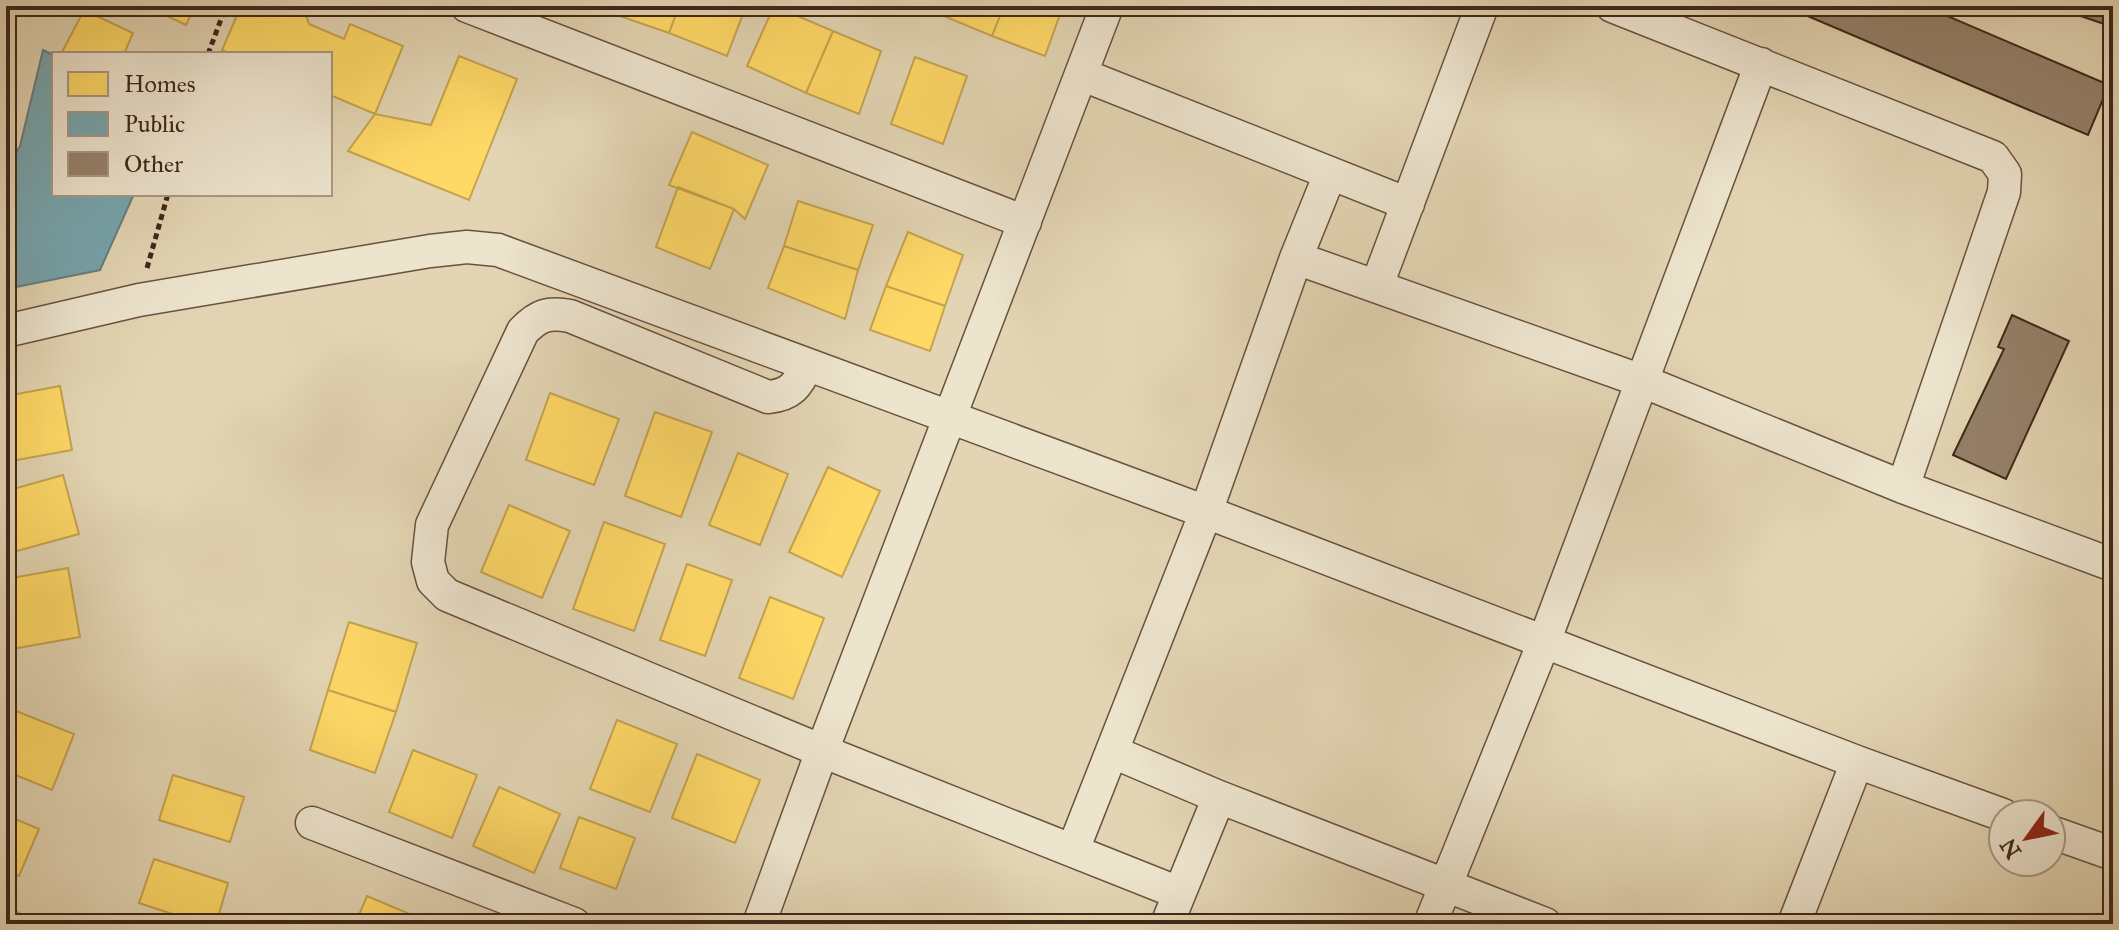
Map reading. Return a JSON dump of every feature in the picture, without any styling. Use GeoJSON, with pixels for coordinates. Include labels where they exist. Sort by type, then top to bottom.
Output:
{"type":"FeatureCollection","features":[{"type":"Feature","properties":{"kind":"street"},"geometry":{"type":"LineString","coordinates":[[467,6],[1025,222]]}},
{"type":"Feature","properties":{"kind":"street"},"geometry":{"type":"LineString","coordinates":[[759,924],[822,751],[1107,6]]}},
{"type":"Feature","properties":{"kind":"street"},"geometry":{"type":"LineString","coordinates":[[1377,285],[1482,6]]}},
{"type":"Feature","properties":{"kind":"street"},"geometry":{"type":"LineString","coordinates":[[1612,6],[1993,157],[2005,174],[2004,192],[1903,487]]}},
{"type":"Feature","properties":{"kind":"street"},"geometry":{"type":"LineString","coordinates":[[1430,924],[1544,642],[1761,64]]}},
{"type":"Feature","properties":{"kind":"street"},"geometry":{"type":"LineString","coordinates":[[1083,75],[1408,204]]}},
{"type":"Feature","properties":{"kind":"street"},"geometry":{"type":"LineString","coordinates":[[1073,850],[1206,512],[1296,258],[1330,174]]}},
{"type":"Feature","properties":{"kind":"street"},"geometry":{"type":"LineString","coordinates":[[6,331],[139,300],[467,247],[498,250],[1206,512],[1987,809]]}},
{"type":"Feature","properties":{"kind":"street"},"geometry":{"type":"LineString","coordinates":[[1296,258],[1642,381],[1903,487],[2113,565]]}},
{"type":"Feature","properties":{"kind":"street"},"geometry":{"type":"LineString","coordinates":[[807,365],[794,389],[783,396],[768,397],[570,316],[552,312],[538,316],[523,331],[432,525],[428,562],[433,581],[447,595],[822,751],[1179,893]]}},
{"type":"Feature","properties":{"kind":"street"},"geometry":{"type":"LineString","coordinates":[[1113,752],[1219,797],[1545,924]]}},
{"type":"Feature","properties":{"kind":"street"},"geometry":{"type":"LineString","coordinates":[[1794,924],[1857,762]]}},
{"type":"Feature","properties":{"kind":"street"},"geometry":{"type":"LineString","coordinates":[[1167,924],[1219,797]]}},
{"type":"Feature","properties":{"kind":"street"},"geometry":{"type":"LineString","coordinates":[[312,823],[574,924]]}},
{"type":"Feature","properties":{"kind":"street"},"geometry":{"type":"LineString","coordinates":[[2067,838],[2113,854]]}},
{"type":"Feature","properties":{"kind":"path"},"geometry":{"type":"LineString","coordinates":[[209,52],[226,6]]}},
{"type":"Feature","properties":{"kind":"path"},"geometry":{"type":"LineString","coordinates":[[139,300],[167,196]]}},
{"type":"Feature","properties":{"kind":"building: Homes"},"geometry":{"type":"Polygon","coordinates":[[[146,6],[195,6],[186,25],[146,6]]]}},
{"type":"Feature","properties":{"kind":"building: Homes"},"geometry":{"type":"Polygon","coordinates":[[[241,6],[298,6],[304,9],[309,24],[344,39],[350,24],[403,46],[375,114],[332,96],[332,52],[222,50],[241,6]]]}},
{"type":"Feature","properties":{"kind":"building: Homes"},"geometry":{"type":"Polygon","coordinates":[[[607,6],[679,6],[669,33],[605,11],[607,6]]]}},
{"type":"Feature","properties":{"kind":"building: Homes"},"geometry":{"type":"Polygon","coordinates":[[[679,6],[746,6],[727,56],[669,33],[679,6]]]}},
{"type":"Feature","properties":{"kind":"building: Homes"},"geometry":{"type":"Polygon","coordinates":[[[774,6],[833,31],[806,93],[747,66],[774,6]]]}},
{"type":"Feature","properties":{"kind":"building: Homes"},"geometry":{"type":"Polygon","coordinates":[[[936,6],[1004,6],[992,36],[934,12],[936,6]]]}},
{"type":"Feature","properties":{"kind":"building: Homes"},"geometry":{"type":"Polygon","coordinates":[[[1004,6],[1063,6],[1045,56],[992,36],[1004,6]]]}},
{"type":"Feature","properties":{"kind":"building: Homes"},"geometry":{"type":"Polygon","coordinates":[[[84,10],[133,33],[125,52],[62,52],[84,10]]]}},
{"type":"Feature","properties":{"kind":"building: Homes"},"geometry":{"type":"Polygon","coordinates":[[[833,31],[881,51],[859,114],[806,93],[833,31]]]}},
{"type":"Feature","properties":{"kind":"building: Homes"},"geometry":{"type":"Polygon","coordinates":[[[459,56],[517,79],[469,200],[348,151],[375,114],[431,125],[459,56]]]}},
{"type":"Feature","properties":{"kind":"building: Homes"},"geometry":{"type":"Polygon","coordinates":[[[915,57],[967,76],[943,144],[891,124],[915,57]]]}},
{"type":"Feature","properties":{"kind":"building: Homes"},"geometry":{"type":"Polygon","coordinates":[[[692,132],[768,165],[745,219],[734,209],[669,185],[692,132]]]}},
{"type":"Feature","properties":{"kind":"building: Homes"},"geometry":{"type":"Polygon","coordinates":[[[678,187],[734,209],[710,269],[656,247],[678,187]]]}},
{"type":"Feature","properties":{"kind":"building: Homes"},"geometry":{"type":"Polygon","coordinates":[[[798,201],[873,225],[858,270],[784,246],[798,201]]]}},
{"type":"Feature","properties":{"kind":"building: Homes"},"geometry":{"type":"Polygon","coordinates":[[[908,232],[963,255],[945,306],[886,286],[908,232]]]}},
{"type":"Feature","properties":{"kind":"building: Homes"},"geometry":{"type":"Polygon","coordinates":[[[784,246],[858,270],[845,319],[768,288],[784,246]]]}},
{"type":"Feature","properties":{"kind":"building: Homes"},"geometry":{"type":"Polygon","coordinates":[[[886,286],[945,306],[930,351],[870,330],[886,286]]]}},
{"type":"Feature","properties":{"kind":"building: Homes"},"geometry":{"type":"Polygon","coordinates":[[[60,386],[72,450],[6,462],[6,396],[60,386]]]}},
{"type":"Feature","properties":{"kind":"building: Homes"},"geometry":{"type":"Polygon","coordinates":[[[550,393],[619,419],[594,485],[526,460],[550,393]]]}},
{"type":"Feature","properties":{"kind":"building: Homes"},"geometry":{"type":"Polygon","coordinates":[[[655,412],[712,432],[681,517],[625,496],[655,412]]]}},
{"type":"Feature","properties":{"kind":"building: Homes"},"geometry":{"type":"Polygon","coordinates":[[[738,453],[788,474],[760,545],[709,525],[738,453]]]}},
{"type":"Feature","properties":{"kind":"building: Homes"},"geometry":{"type":"Polygon","coordinates":[[[828,467],[880,491],[842,577],[789,552],[828,467]]]}},
{"type":"Feature","properties":{"kind":"building: Homes"},"geometry":{"type":"Polygon","coordinates":[[[63,475],[79,534],[6,554],[6,491],[63,475]]]}},
{"type":"Feature","properties":{"kind":"building: Homes"},"geometry":{"type":"Polygon","coordinates":[[[509,505],[570,531],[542,598],[481,572],[509,505]]]}},
{"type":"Feature","properties":{"kind":"building: Homes"},"geometry":{"type":"Polygon","coordinates":[[[604,522],[665,544],[634,631],[573,609],[604,522]]]}},
{"type":"Feature","properties":{"kind":"building: Homes"},"geometry":{"type":"Polygon","coordinates":[[[687,564],[732,580],[705,656],[660,640],[687,564]]]}},
{"type":"Feature","properties":{"kind":"building: Homes"},"geometry":{"type":"Polygon","coordinates":[[[68,568],[80,637],[12,649],[6,612],[6,579],[68,568]]]}},
{"type":"Feature","properties":{"kind":"building: Homes"},"geometry":{"type":"Polygon","coordinates":[[[770,597],[824,618],[793,699],[739,678],[770,597]]]}},
{"type":"Feature","properties":{"kind":"building: Homes"},"geometry":{"type":"Polygon","coordinates":[[[349,622],[417,643],[396,712],[328,690],[349,622]]]}},
{"type":"Feature","properties":{"kind":"building: Homes"},"geometry":{"type":"Polygon","coordinates":[[[328,690],[396,712],[375,773],[310,750],[328,690]]]}},
{"type":"Feature","properties":{"kind":"building: Homes"},"geometry":{"type":"Polygon","coordinates":[[[6,707],[74,734],[52,790],[6,771],[6,707]]]}},
{"type":"Feature","properties":{"kind":"building: Homes"},"geometry":{"type":"Polygon","coordinates":[[[617,720],[677,744],[650,812],[590,789],[617,720]]]}},
{"type":"Feature","properties":{"kind":"building: Homes"},"geometry":{"type":"Polygon","coordinates":[[[413,750],[477,775],[452,838],[389,812],[413,750]]]}},
{"type":"Feature","properties":{"kind":"building: Homes"},"geometry":{"type":"Polygon","coordinates":[[[697,754],[760,780],[735,843],[672,818],[697,754]]]}},
{"type":"Feature","properties":{"kind":"building: Homes"},"geometry":{"type":"Polygon","coordinates":[[[173,775],[244,797],[230,842],[159,820],[173,775]]]}},
{"type":"Feature","properties":{"kind":"building: Homes"},"geometry":{"type":"Polygon","coordinates":[[[499,787],[560,814],[534,873],[473,846],[499,787]]]}},
{"type":"Feature","properties":{"kind":"building: Homes"},"geometry":{"type":"Polygon","coordinates":[[[6,815],[39,829],[19,876],[6,871],[6,815]]]}},
{"type":"Feature","properties":{"kind":"building: Homes"},"geometry":{"type":"Polygon","coordinates":[[[579,817],[635,838],[616,889],[560,868],[579,817]]]}},
{"type":"Feature","properties":{"kind":"building: Homes"},"geometry":{"type":"Polygon","coordinates":[[[154,859],[228,883],[216,924],[203,924],[139,903],[154,859]]]}},
{"type":"Feature","properties":{"kind":"building: Homes"},"geometry":{"type":"Polygon","coordinates":[[[367,896],[431,923],[355,924],[367,896]]]}},
{"type":"Feature","properties":{"kind":"building: Homes"},"geometry":{"type":"Polygon","coordinates":[[[6,906],[19,913],[14,924],[6,924],[6,906]]]}},
{"type":"Feature","properties":{"kind":"building: Public"},"geometry":{"type":"Polygon","coordinates":[[[43,50],[52,54],[52,196],[133,196],[100,270],[6,289],[6,169],[20,146],[43,50]]]}},
{"type":"Feature","properties":{"kind":"building: Other"},"geometry":{"type":"Polygon","coordinates":[[[1784,6],[1924,6],[2109,85],[2088,135],[1784,6]]]}},
{"type":"Feature","properties":{"kind":"building: Other"},"geometry":{"type":"Polygon","coordinates":[[[2051,6],[2113,6],[2107,25],[2051,6]]]}},
{"type":"Feature","properties":{"kind":"building: Other"},"geometry":{"type":"Polygon","coordinates":[[[2012,315],[2069,341],[2006,479],[1953,455],[2004,349],[1998,347],[2012,315]]]}}]}
